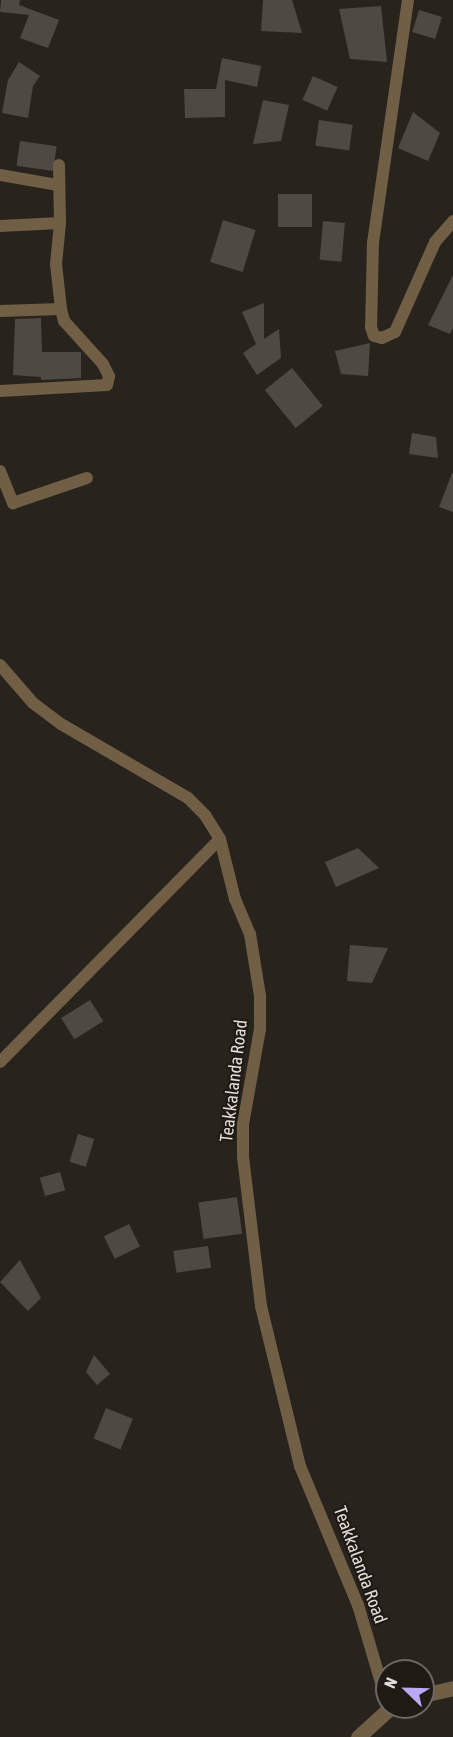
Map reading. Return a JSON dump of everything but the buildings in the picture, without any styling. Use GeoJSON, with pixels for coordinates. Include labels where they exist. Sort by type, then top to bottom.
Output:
{"type":"FeatureCollection","features":[{"type":"Feature","properties":{"kind":"street"},"geometry":{"type":"LineString","coordinates":[[408,0],[373,242],[371,327],[374,336],[382,338],[395,332],[435,242],[453,221]]}},
{"type":"Feature","properties":{"kind":"street"},"geometry":{"type":"LineString","coordinates":[[0,391],[107,385],[109,376],[103,364],[64,321],[61,309],[56,264],[60,223],[59,165]]}},
{"type":"Feature","properties":{"kind":"street"},"geometry":{"type":"LineString","coordinates":[[0,175],[58,185]]}},
{"type":"Feature","properties":{"kind":"street"},"geometry":{"type":"LineString","coordinates":[[0,226],[60,223]]}},
{"type":"Feature","properties":{"kind":"street"},"geometry":{"type":"LineString","coordinates":[[0,311],[61,309]]}},
{"type":"Feature","properties":{"kind":"street"},"geometry":{"type":"LineString","coordinates":[[0,471],[13,503],[87,478]]}},
{"type":"Feature","properties":{"kind":"street","name":"Teakkalanda Road"},"geometry":{"type":"LineString","coordinates":[[0,665],[33,703],[61,724],[188,798],[220,839],[235,898],[250,934],[260,996],[260,1029],[243,1124],[243,1157],[261,1306],[300,1466],[358,1605],[375,1662]]}},
{"type":"Feature","properties":{"kind":"street"},"geometry":{"type":"LineString","coordinates":[[0,1062],[220,839]]}},
{"type":"Feature","properties":{"kind":"street"},"geometry":{"type":"LineString","coordinates":[[435,1693],[453,1689]]}},
{"type":"Feature","properties":{"kind":"street"},"geometry":{"type":"LineString","coordinates":[[358,1737],[375,1719]]}}]}
